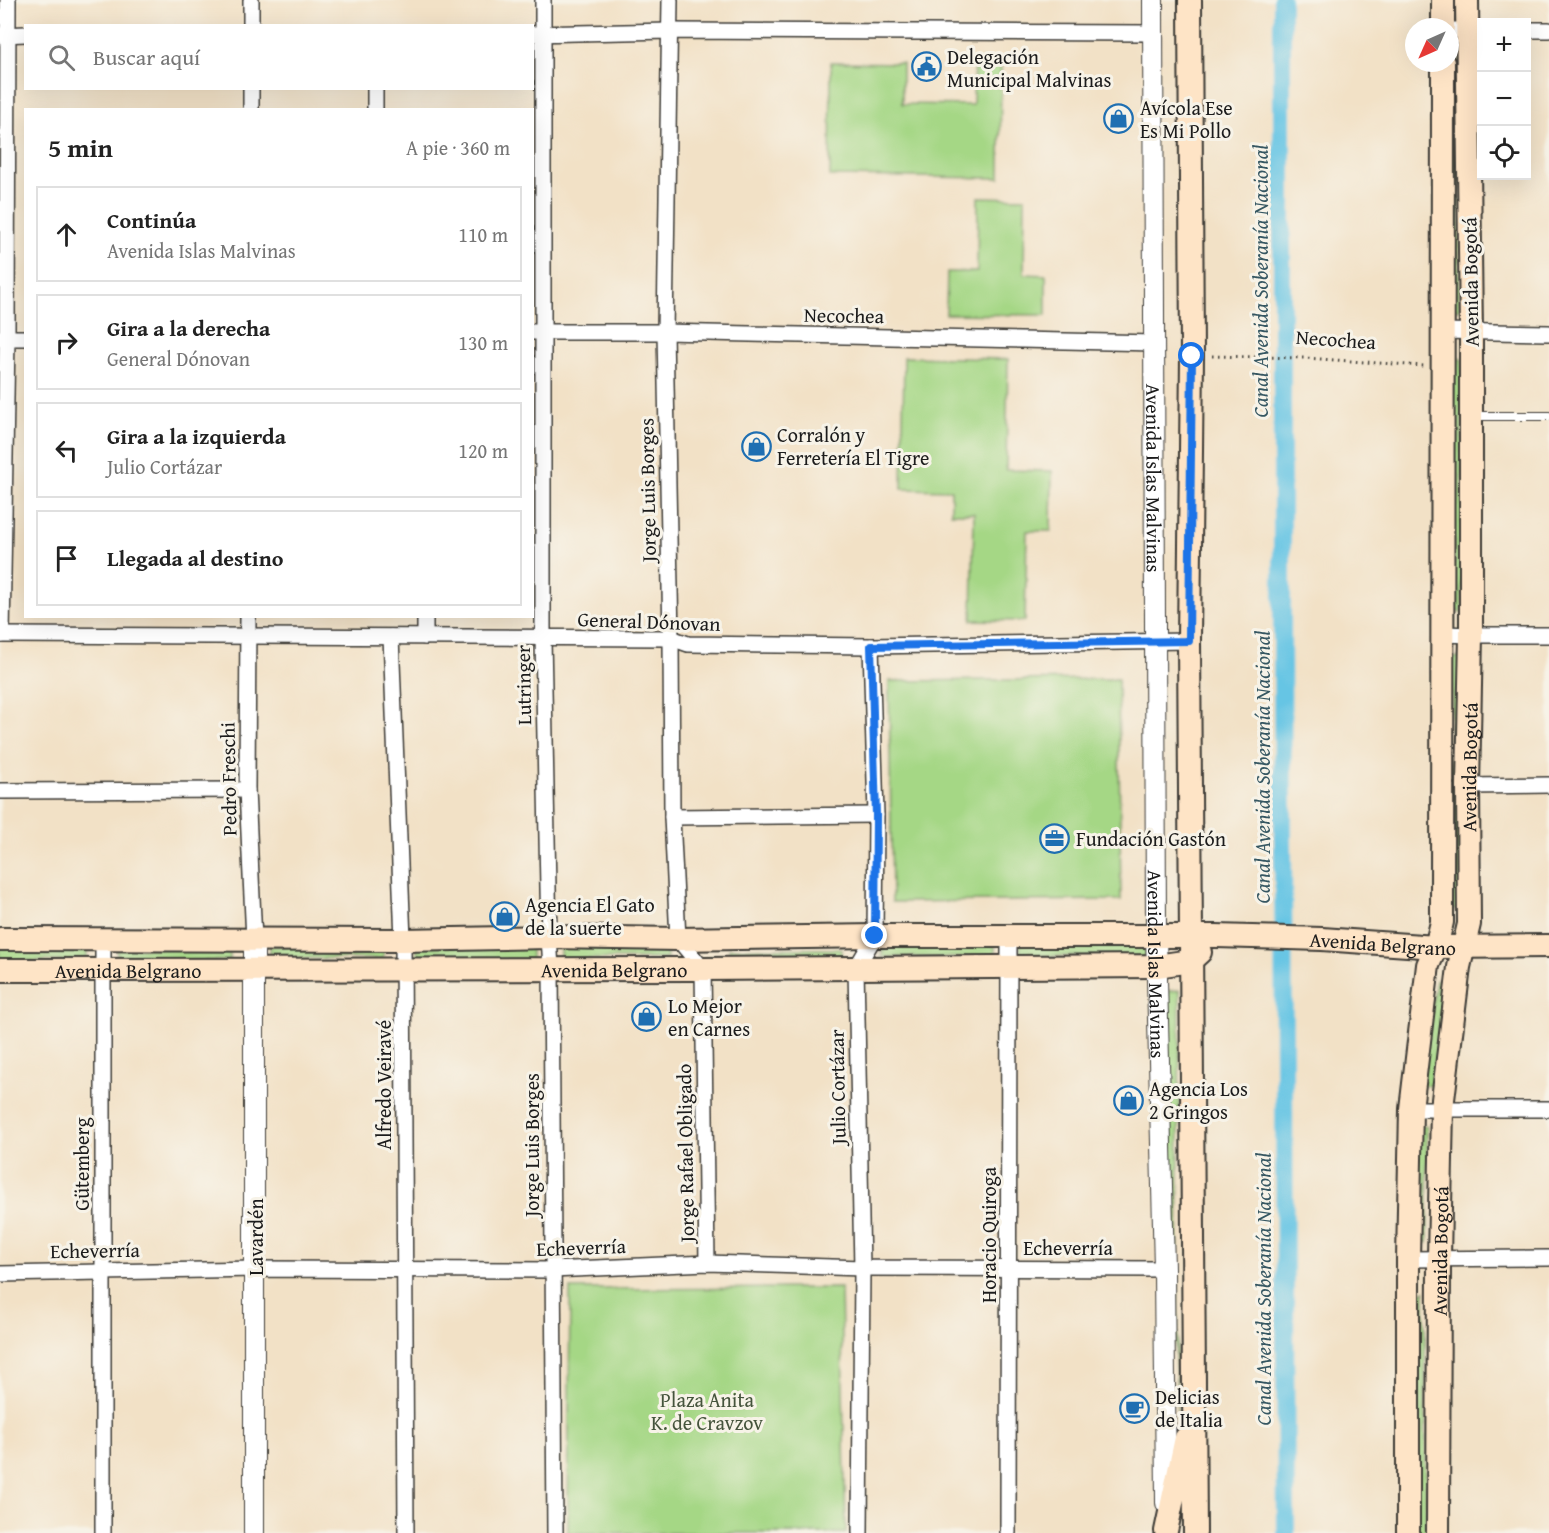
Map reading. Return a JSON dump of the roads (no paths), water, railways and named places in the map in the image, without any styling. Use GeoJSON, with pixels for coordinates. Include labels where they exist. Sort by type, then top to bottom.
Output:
{"type":"FeatureCollection","features":[{"type":"Feature","properties":{"kind":"main road","name":"Avenida Islas Malvinas"},"geometry":{"type":"LineString","coordinates":[[1190,0],[1192,356],[1189,641],[1190,961],[1196,1533]]}},
{"type":"Feature","properties":{"kind":"main road"},"geometry":{"type":"LineString","coordinates":[[1443,0],[1443,18]]}},
{"type":"Feature","properties":{"kind":"main road","name":"Avenida Bogotá"},"geometry":{"type":"LineString","coordinates":[[1438,1533],[1442,1108],[1459,967],[1469,924],[1471,333],[1467,0]]}},
{"type":"Feature","properties":{"kind":"main road","name":"Avenida Bogotá"},"geometry":{"type":"LineString","coordinates":[[1408,1533],[1408,1259],[1411,1109],[1428,965],[1436,947],[1442,922],[1443,72]]}},
{"type":"Feature","properties":{"kind":"main road"},"geometry":{"type":"LineString","coordinates":[[1190,961],[1216,936]]}},
{"type":"Feature","properties":{"kind":"main road","name":"Avenida Belgrano"},"geometry":{"type":"LineString","coordinates":[[0,939],[403,940],[1216,936],[1322,939],[1436,947],[1549,946]]}},
{"type":"Feature","properties":{"kind":"main road","name":"Avenida Belgrano"},"geometry":{"type":"LineString","coordinates":[[0,970],[1157,966],[1190,961]]}},
{"type":"Feature","properties":{"kind":"main road"},"geometry":{"type":"LineString","coordinates":[[1166,1532],[1195,1395]]}},
{"type":"Feature","properties":{"kind":"street"},"geometry":{"type":"LineString","coordinates":[[1,635],[4,35],[8,0]]}},
{"type":"Feature","properties":{"kind":"street"},"geometry":{"type":"LineString","coordinates":[[251,0],[251,24]]}},
{"type":"Feature","properties":{"kind":"street","name":"Lutringer"},"geometry":{"type":"LineString","coordinates":[[543,0],[538,34],[538,332],[549,938]]}},
{"type":"Feature","properties":{"kind":"street","name":"Jorge Luis Borges"},"geometry":{"type":"LineString","coordinates":[[670,0],[665,332],[672,817],[678,939]]}},
{"type":"Feature","properties":{"kind":"street","name":"Avenida Islas Malvinas"},"geometry":{"type":"LineString","coordinates":[[1153,0],[1156,936],[1164,1269],[1166,1532]]}},
{"type":"Feature","properties":{"kind":"street"},"geometry":{"type":"LineString","coordinates":[[1531,30],[1549,30]]}},
{"type":"Feature","properties":{"kind":"street"},"geometry":{"type":"LineString","coordinates":[[538,34],[670,31],[1153,33]]}},
{"type":"Feature","properties":{"kind":"street"},"geometry":{"type":"LineString","coordinates":[[4,35],[24,34]]}},
{"type":"Feature","properties":{"kind":"street"},"geometry":{"type":"LineString","coordinates":[[251,90],[251,108]]}},
{"type":"Feature","properties":{"kind":"street"},"geometry":{"type":"LineString","coordinates":[[375,90],[375,108]]}},
{"type":"Feature","properties":{"kind":"street"},"geometry":{"type":"LineString","coordinates":[[1441,331],[1549,333]]}},
{"type":"Feature","properties":{"kind":"street","name":"Necochea"},"geometry":{"type":"LineString","coordinates":[[538,332],[665,332],[1154,343]]}},
{"type":"Feature","properties":{"kind":"street"},"geometry":{"type":"LineString","coordinates":[[3,338],[24,338]]}},
{"type":"Feature","properties":{"kind":"street","name":"Pedro Freschi"},"geometry":{"type":"LineString","coordinates":[[248,618],[248,790],[254,940]]}},
{"type":"Feature","properties":{"kind":"street"},"geometry":{"type":"LineString","coordinates":[[425,618],[425,637]]}},
{"type":"Feature","properties":{"kind":"street"},"geometry":{"type":"LineString","coordinates":[[1444,634],[1549,634]]}},
{"type":"Feature","properties":{"kind":"street","name":"General Dónovan"},"geometry":{"type":"LineString","coordinates":[[1,635],[671,638],[688,644],[871,646],[1189,641]]}},
{"type":"Feature","properties":{"kind":"street","name":"Alfredo Veiravé"},"geometry":{"type":"LineString","coordinates":[[391,637],[403,940],[406,1533]]}},
{"type":"Feature","properties":{"kind":"street"},"geometry":{"type":"LineString","coordinates":[[856,968],[875,936],[876,815],[871,646]]}},
{"type":"Feature","properties":{"kind":"street"},"geometry":{"type":"LineString","coordinates":[[1468,786],[1549,785]]}},
{"type":"Feature","properties":{"kind":"street"},"geometry":{"type":"LineString","coordinates":[[0,791],[248,790]]}},
{"type":"Feature","properties":{"kind":"street"},"geometry":{"type":"LineString","coordinates":[[672,817],[876,815]]}},
{"type":"Feature","properties":{"kind":"street","name":"Horacio Quiroga"},"geometry":{"type":"LineString","coordinates":[[1008,1533],[1009,937]]}},
{"type":"Feature","properties":{"kind":"street","name":"Gütemberg"},"geometry":{"type":"LineString","coordinates":[[103,938],[103,1533]]}},
{"type":"Feature","properties":{"kind":"street","name":"Jorge Luis Borges"},"geometry":{"type":"LineString","coordinates":[[549,938],[552,968],[555,1533]]}},
{"type":"Feature","properties":{"kind":"street"},"geometry":{"type":"LineString","coordinates":[[678,939],[704,969]]}},
{"type":"Feature","properties":{"kind":"street","name":"Lavardén"},"geometry":{"type":"LineString","coordinates":[[254,940],[254,1533]]}},
{"type":"Feature","properties":{"kind":"street","name":"Julio Cortázar"},"geometry":{"type":"LineString","coordinates":[[856,968],[862,1268],[860,1533]]}},
{"type":"Feature","properties":{"kind":"street","name":"Jorge Rafael Obligado"},"geometry":{"type":"LineString","coordinates":[[704,969],[707,1263]]}},
{"type":"Feature","properties":{"kind":"street"},"geometry":{"type":"LineString","coordinates":[[1411,1109],[1549,1109]]}},
{"type":"Feature","properties":{"kind":"street"},"geometry":{"type":"LineString","coordinates":[[1408,1259],[1549,1258]]}},
{"type":"Feature","properties":{"kind":"street","name":"Echeverría"},"geometry":{"type":"LineString","coordinates":[[0,1274],[255,1269],[552,1270],[707,1263],[862,1268],[1164,1269]]}},
{"type":"Feature","properties":{"kind":"lane"},"geometry":{"type":"LineString","coordinates":[[1471,417],[1549,416]]}},
{"type":"Feature","properties":{"kind":"waterway","name":"Canal Avenida Soberanía Nacional"},"geometry":{"type":"LineString","coordinates":[[1282,0],[1286,1533]]}},
{"type":"Feature","properties":{"kind":"place","name":"Delegación Municipal Malvinas"},"geometry":{"type":"Point","coordinates":[926,67]}},
{"type":"Feature","properties":{"kind":"place","name":"Avícola Ese Es Mi Pollo"},"geometry":{"type":"Point","coordinates":[1119,119]}},
{"type":"Feature","properties":{"kind":"place","name":"Corralón y Ferretería El Tigre"},"geometry":{"type":"Point","coordinates":[756,446]}},
{"type":"Feature","properties":{"kind":"place","name":"Fundación Gastón"},"geometry":{"type":"Point","coordinates":[1055,838]}},
{"type":"Feature","properties":{"kind":"place","name":"Agencia El Gato de la suerte"},"geometry":{"type":"Point","coordinates":[504,916]}},
{"type":"Feature","properties":{"kind":"place","name":"Lo Mejor en Carnes"},"geometry":{"type":"Point","coordinates":[647,1016]}},
{"type":"Feature","properties":{"kind":"place","name":"Agencia Los 2 Gringos"},"geometry":{"type":"Point","coordinates":[1128,1100]}},
{"type":"Feature","properties":{"kind":"place","name":"Delicias de Italia"},"geometry":{"type":"Point","coordinates":[1134,1408]}},
{"type":"Feature","properties":{"kind":"park label","name":"Plaza Anita K. de Cravzov"},"geometry":{"type":"Point","coordinates":[707,1410]}}]}
